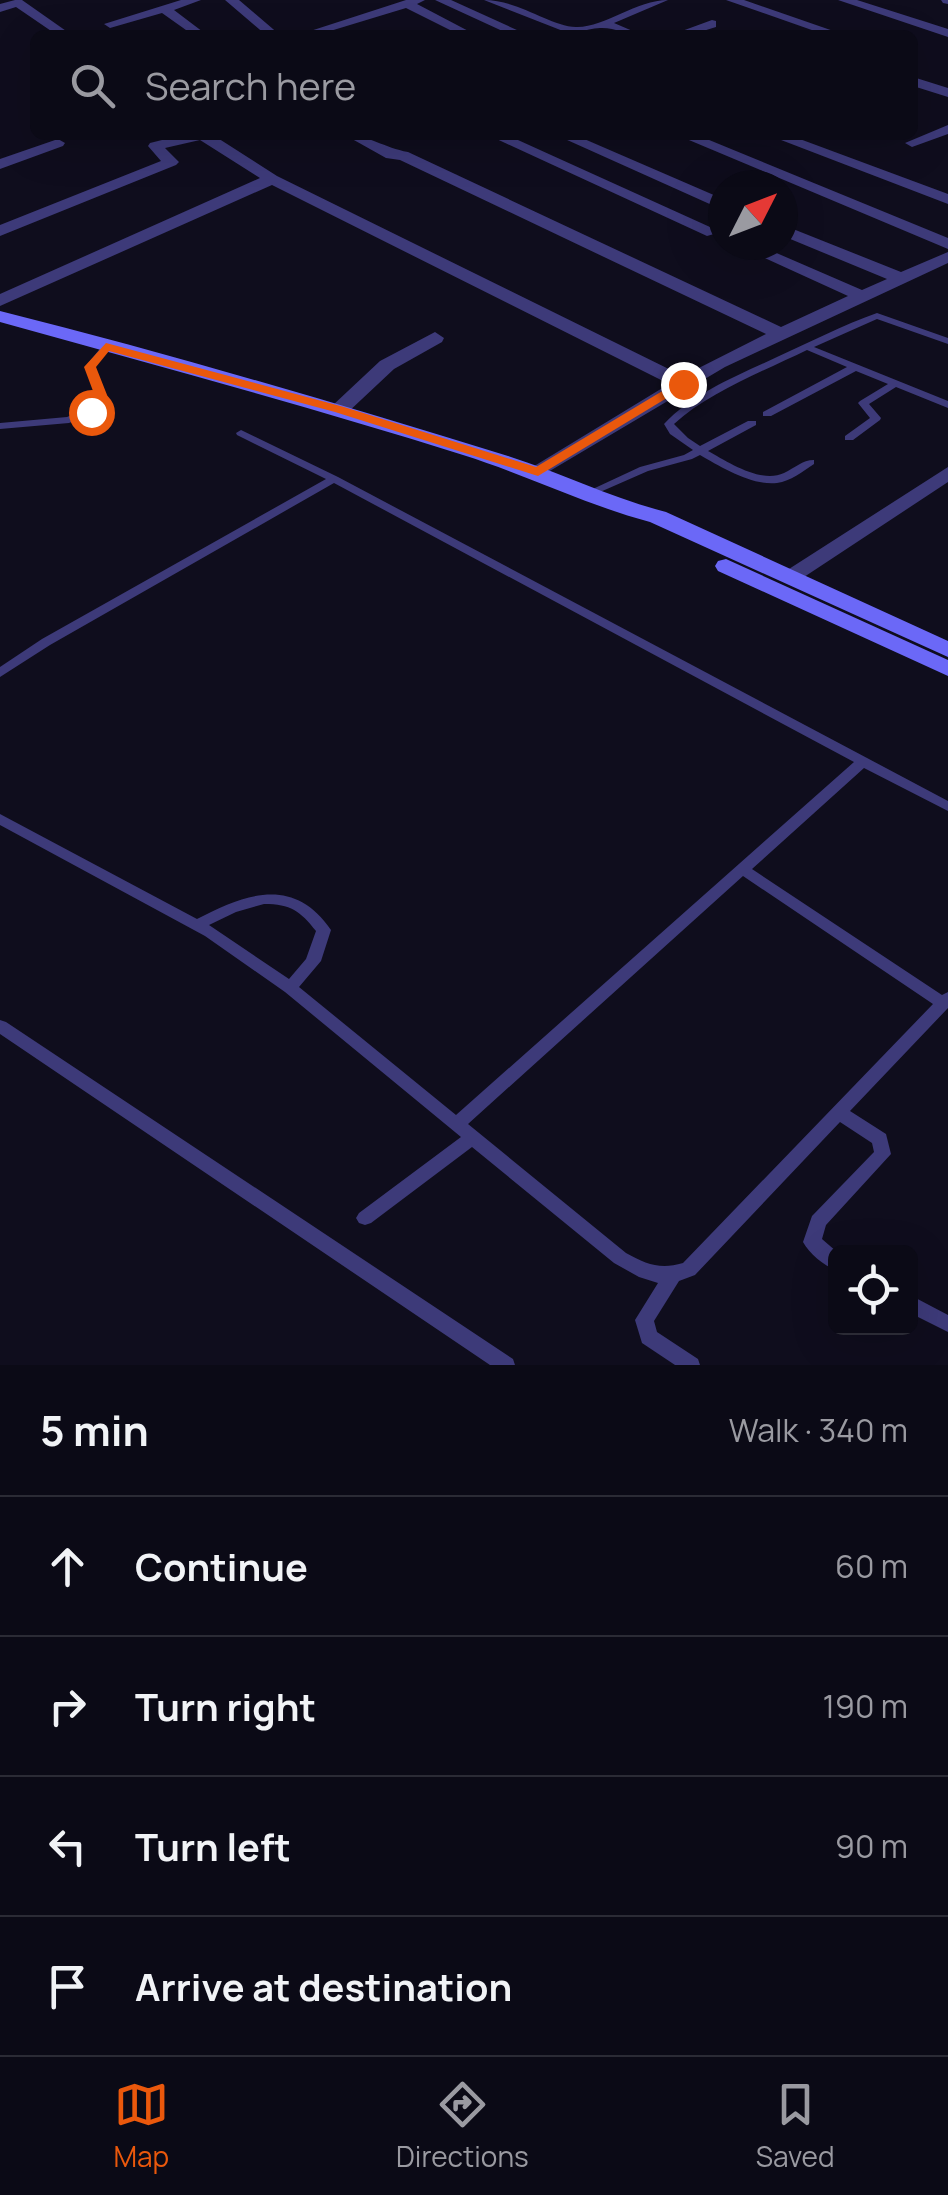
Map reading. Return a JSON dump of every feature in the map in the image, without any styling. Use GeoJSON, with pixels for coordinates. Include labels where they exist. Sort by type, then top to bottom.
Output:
{"type":"FeatureCollection","features":[{"type":"Feature","properties":{"kind":"street"},"geometry":{"type":"LineString","coordinates":[[166,10],[164,7],[195,0]]}},
{"type":"Feature","properties":{"kind":"street"},"geometry":{"type":"LineString","coordinates":[[231,0],[268,30]]}},
{"type":"Feature","properties":{"kind":"street"},"geometry":{"type":"LineString","coordinates":[[441,0],[509,30]]}},
{"type":"Feature","properties":{"kind":"street"},"geometry":{"type":"LineString","coordinates":[[490,0],[562,30]]}},
{"type":"Feature","properties":{"kind":"street"},"geometry":{"type":"LineString","coordinates":[[579,30],[662,0]]}},
{"type":"Feature","properties":{"kind":"street"},"geometry":{"type":"LineString","coordinates":[[732,0],[820,30]]}},
{"type":"Feature","properties":{"kind":"street"},"geometry":{"type":"LineString","coordinates":[[844,0],[948,33]]}},
{"type":"Feature","properties":{"kind":"street"},"geometry":{"type":"LineString","coordinates":[[0,8],[24,2],[65,30]]}},
{"type":"Feature","properties":{"kind":"street"},"geometry":{"type":"LineString","coordinates":[[321,30],[413,2],[461,30]]}},
{"type":"Feature","properties":{"kind":"street"},"geometry":{"type":"LineString","coordinates":[[94,27],[166,10],[194,30]]}},
{"type":"Feature","properties":{"kind":"street"},"geometry":{"type":"LineString","coordinates":[[602,23],[622,30]]}},
{"type":"Feature","properties":{"kind":"street"},"geometry":{"type":"LineString","coordinates":[[110,24],[117,30]]}},
{"type":"Feature","properties":{"kind":"street"},"geometry":{"type":"LineString","coordinates":[[693,30],[712,24]]}},
{"type":"Feature","properties":{"kind":"street"},"geometry":{"type":"LineString","coordinates":[[918,86],[948,93]]}},
{"type":"Feature","properties":{"kind":"street"},"geometry":{"type":"LineString","coordinates":[[918,140],[948,129]]}},
{"type":"Feature","properties":{"kind":"street"},"geometry":{"type":"LineString","coordinates":[[0,232],[172,162],[150,140]]}},
{"type":"Feature","properties":{"kind":"street"},"geometry":{"type":"LineString","coordinates":[[210,140],[272,178],[683,384]]}},
{"type":"Feature","properties":{"kind":"street"},"geometry":{"type":"LineString","coordinates":[[362,140],[391,154],[403,155],[781,334]]}},
{"type":"Feature","properties":{"kind":"street"},"geometry":{"type":"LineString","coordinates":[[507,140],[708,227]]}},
{"type":"Feature","properties":{"kind":"street"},"geometry":{"type":"LineString","coordinates":[[574,140],[708,198]]}},
{"type":"Feature","properties":{"kind":"street"},"geometry":{"type":"LineString","coordinates":[[696,140],[948,244]]}},
{"type":"Feature","properties":{"kind":"street"},"geometry":{"type":"LineString","coordinates":[[789,140],[948,199]]}},
{"type":"Feature","properties":{"kind":"street"},"geometry":{"type":"LineString","coordinates":[[912,142],[918,140]]}},
{"type":"Feature","properties":{"kind":"street"},"geometry":{"type":"LineString","coordinates":[[0,164],[58,143]]}},
{"type":"Feature","properties":{"kind":"street"},"geometry":{"type":"LineString","coordinates":[[0,301],[43,278],[272,178]]}},
{"type":"Feature","properties":{"kind":"street"},"geometry":{"type":"LineString","coordinates":[[798,235],[912,274],[948,280]]}},
{"type":"Feature","properties":{"kind":"street"},"geometry":{"type":"LineString","coordinates":[[538,472],[718,362],[948,257]]}},
{"type":"Feature","properties":{"kind":"street"},"geometry":{"type":"LineString","coordinates":[[779,260],[864,297]]}},
{"type":"Feature","properties":{"kind":"street"},"geometry":{"type":"LineString","coordinates":[[4,320],[339,410],[538,472],[612,504],[658,517],[948,650]]}},
{"type":"Feature","properties":{"kind":"street"},"geometry":{"type":"LineString","coordinates":[[339,410],[387,365],[435,338]]}},
{"type":"Feature","properties":{"kind":"street"},"geometry":{"type":"LineString","coordinates":[[790,576],[948,474]]}},
{"type":"Feature","properties":{"kind":"street"},"geometry":{"type":"LineString","coordinates":[[612,504],[642,526],[948,669]]}},
{"type":"Feature","properties":{"kind":"lane"},"geometry":{"type":"LineString","coordinates":[[810,462],[778,480],[764,480],[699,450],[668,430],[672,417],[877,316],[948,341]]}},
{"type":"Feature","properties":{"kind":"lane"},"geometry":{"type":"LineString","coordinates":[[0,426],[69,420],[101,406],[103,400],[90,367],[106,347]]}},
{"type":"Feature","properties":{"kind":"lane"},"geometry":{"type":"LineString","coordinates":[[810,348],[948,405]]}},
{"type":"Feature","properties":{"kind":"lane"},"geometry":{"type":"LineString","coordinates":[[768,414],[854,367]]}},
{"type":"Feature","properties":{"kind":"lane"},"geometry":{"type":"LineString","coordinates":[[848,438],[876,418],[863,403],[894,384]]}},
{"type":"Feature","properties":{"kind":"lane"},"geometry":{"type":"LineString","coordinates":[[586,494],[699,450],[752,423]]}},
{"type":"Feature","properties":{"kind":"lane"},"geometry":{"type":"LineString","coordinates":[[240,434],[334,479],[948,807]]}},
{"type":"Feature","properties":{"kind":"lane"},"geometry":{"type":"LineString","coordinates":[[0,673],[46,642],[334,479]]}},
{"type":"Feature","properties":{"kind":"lane"},"geometry":{"type":"LineString","coordinates":[[456,1125],[862,762]]}},
{"type":"Feature","properties":{"kind":"lane"},"geometry":{"type":"LineString","coordinates":[[0,818],[197,925],[290,988],[620,1258],[658,1277],[672,1277],[689,1269],[946,1001],[742,869]]}},
{"type":"Feature","properties":{"kind":"lane"},"geometry":{"type":"LineString","coordinates":[[197,925],[256,900],[278,897],[298,902],[324,930],[313,961],[290,988]]}},
{"type":"Feature","properties":{"kind":"lane"},"geometry":{"type":"LineString","coordinates":[[0,1026],[506,1365]]}},
{"type":"Feature","properties":{"kind":"lane"},"geometry":{"type":"LineString","coordinates":[[828,1255],[812,1242],[818,1221],[883,1154],[880,1138],[839,1113]]}},
{"type":"Feature","properties":{"kind":"lane"},"geometry":{"type":"LineString","coordinates":[[365,1218],[472,1138]]}},
{"type":"Feature","properties":{"kind":"lane"},"geometry":{"type":"LineString","coordinates":[[672,1277],[644,1320],[649,1337],[691,1365]]}},
{"type":"Feature","properties":{"kind":"lane"},"geometry":{"type":"LineString","coordinates":[[918,1308],[948,1324]]}},
{"type":"Feature","properties":{"kind":"route"},"geometry":{"type":"LineString","coordinates":[[91,412],[103,400],[90,367],[106,347],[339,410],[538,472],[683,384]]}}]}
